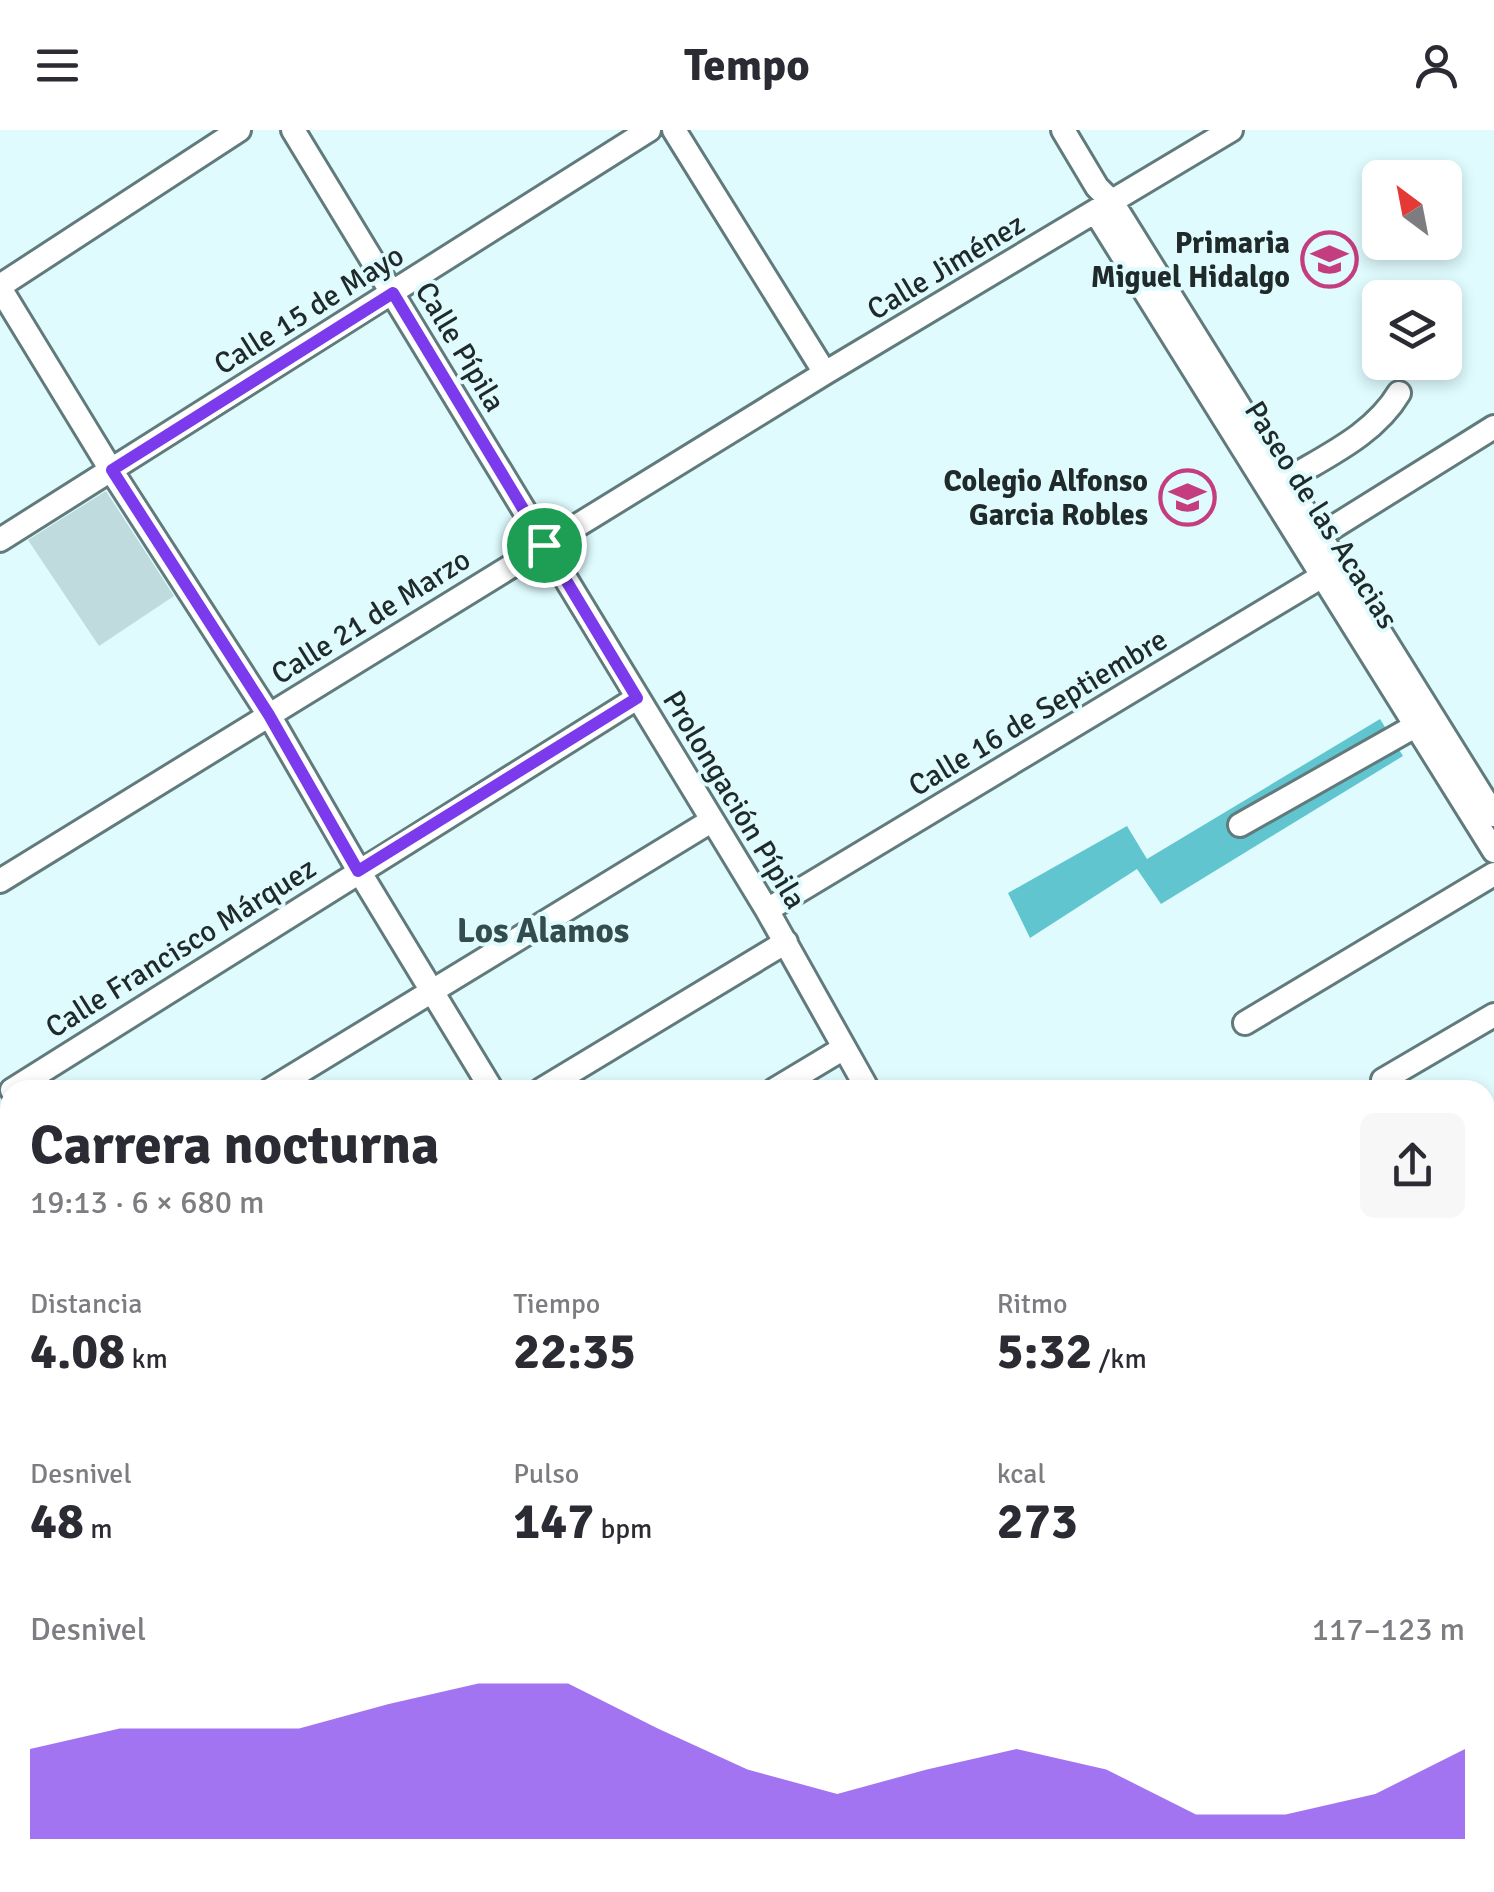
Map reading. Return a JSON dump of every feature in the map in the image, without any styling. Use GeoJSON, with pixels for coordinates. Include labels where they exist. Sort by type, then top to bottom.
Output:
{"type":"FeatureCollection","features":[{"type":"Feature","properties":{"kind":"street"},"geometry":{"type":"LineString","coordinates":[[239,130],[0,287],[269,715],[358,871],[486,1080]]}},
{"type":"Feature","properties":{"kind":"street","name":"Calle Pípila"},"geometry":{"type":"LineString","coordinates":[[293,130],[544,545]]}},
{"type":"Feature","properties":{"kind":"street","name":"Calle 15 de Mayo"},"geometry":{"type":"LineString","coordinates":[[0,540],[648,130]]}},
{"type":"Feature","properties":{"kind":"street"},"geometry":{"type":"LineString","coordinates":[[674,130],[825,372]]}},
{"type":"Feature","properties":{"kind":"street"},"geometry":{"type":"LineString","coordinates":[[1063,130],[1102,201]]}},
{"type":"Feature","properties":{"kind":"street","name":"Calle Jiménez"},"geometry":{"type":"LineString","coordinates":[[825,372],[1102,201],[1231,130]]}},
{"type":"Feature","properties":{"kind":"street","name":"Paseo de las Acacias"},"geometry":{"type":"LineString","coordinates":[[1102,201],[1284,481],[1312,540]]}},
{"type":"Feature","properties":{"kind":"street","name":"Paseo de las Acacias"},"geometry":{"type":"LineString","coordinates":[[1102,201],[1331,571],[1494,850]]}},
{"type":"Feature","properties":{"kind":"street","name":"Calle 21 de Marzo"},"geometry":{"type":"LineString","coordinates":[[0,881],[825,372]]}},
{"type":"Feature","properties":{"kind":"street"},"geometry":{"type":"LineString","coordinates":[[1284,481],[1369,429],[1386,414],[1399,393]]}},
{"type":"Feature","properties":{"kind":"street"},"geometry":{"type":"LineString","coordinates":[[1312,540],[1494,427]]}},
{"type":"Feature","properties":{"kind":"street","name":"Prolongación Pípila"},"geometry":{"type":"LineString","coordinates":[[544,545],[768,910],[862,1080]]}},
{"type":"Feature","properties":{"kind":"street","name":"Paseo de las Acacias"},"geometry":{"type":"LineString","coordinates":[[1331,571],[1494,816]]}},
{"type":"Feature","properties":{"kind":"street","name":"Calle 16 de Septiembre"},"geometry":{"type":"LineString","coordinates":[[768,910],[1331,571]]}},
{"type":"Feature","properties":{"kind":"street","name":"Calle Francisco Márquez"},"geometry":{"type":"LineString","coordinates":[[28,1080],[637,698]]}},
{"type":"Feature","properties":{"kind":"street"},"geometry":{"type":"LineString","coordinates":[[1240,825],[1418,725]]}},
{"type":"Feature","properties":{"kind":"street"},"geometry":{"type":"LineString","coordinates":[[286,1080],[711,821]]}},
{"type":"Feature","properties":{"kind":"street"},"geometry":{"type":"LineString","coordinates":[[1245,1023],[1494,874]]}},
{"type":"Feature","properties":{"kind":"street"},"geometry":{"type":"LineString","coordinates":[[558,1080],[786,942]]}},
{"type":"Feature","properties":{"kind":"street"},"geometry":{"type":"LineString","coordinates":[[1383,1080],[1494,1015]]}},
{"type":"Feature","properties":{"kind":"street"},"geometry":{"type":"LineString","coordinates":[[791,1080],[844,1048]]}},
{"type":"Feature","properties":{"kind":"water"},"geometry":{"type":"Polygon","coordinates":[[[1380,719],[1403,756],[1161,904],[1137,869],[1030,938],[1008,893],[1127,826],[1147,859],[1380,719]]]}},
{"type":"Feature","properties":{"kind":"building"},"geometry":{"type":"Polygon","coordinates":[[[106,491],[174,596],[99,646],[28,540],[106,491]]]}},
{"type":"Feature","properties":{"kind":"place","name":"Primaria Miguel Hidalgo"},"geometry":{"type":"Point","coordinates":[1329,260]}},
{"type":"Feature","properties":{"kind":"place","name":"Colegio Alfonso Garcia Robles"},"geometry":{"type":"Point","coordinates":[1187,498]}},
{"type":"Feature","properties":{"kind":"district","name":"Los Alamos"},"geometry":{"type":"Point","coordinates":[543,930]}},
{"type":"Feature","properties":{"kind":"route"},"geometry":{"type":"LineString","coordinates":[[393,293],[544,545],[637,698],[358,871],[269,715],[112,470],[393,293]]}}]}
